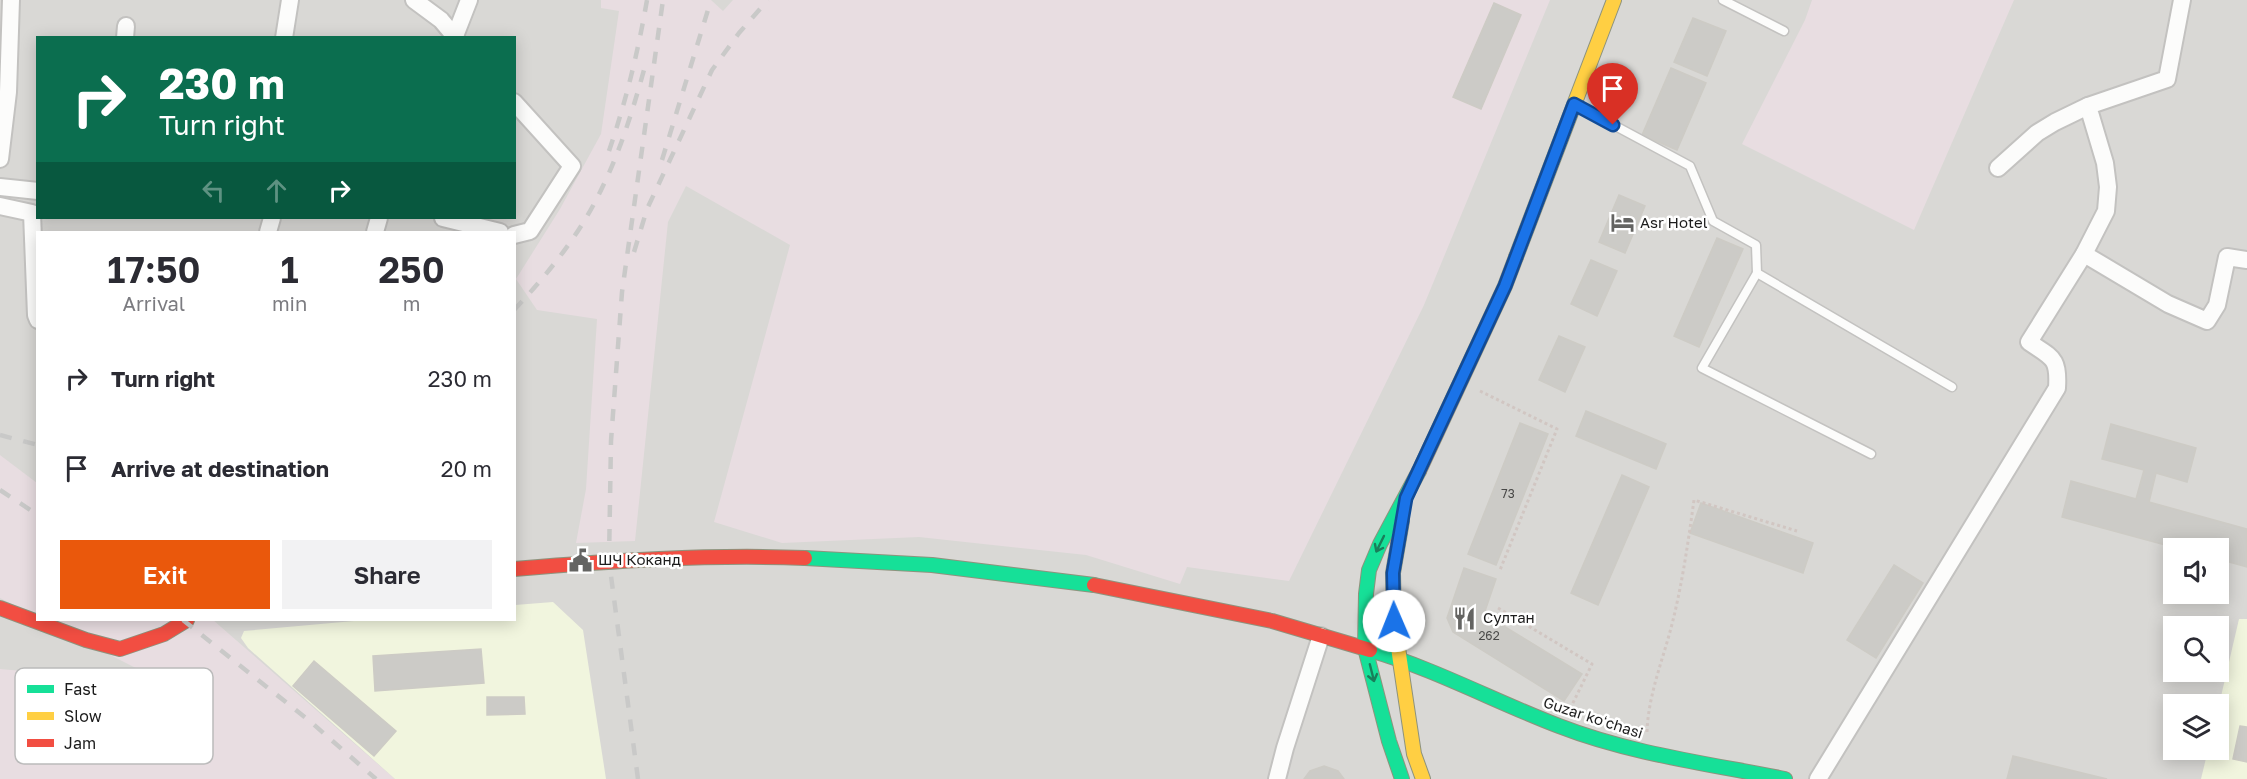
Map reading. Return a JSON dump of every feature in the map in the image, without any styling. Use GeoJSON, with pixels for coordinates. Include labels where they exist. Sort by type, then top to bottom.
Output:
{"type":"FeatureCollection","features":[{"type":"Feature","properties":{"kind":"main road"},"geometry":{"type":"LineString","coordinates":[[1402,779],[1389,741],[1365,648],[1369,570],[1380,544],[1406,498],[1505,286],[1614,0]]}},
{"type":"Feature","properties":{"kind":"main road"},"geometry":{"type":"LineString","coordinates":[[1406,498],[1393,573],[1394,621],[1414,754],[1423,779]]}},
{"type":"Feature","properties":{"kind":"main road","name":"Guzar koʻchasi"},"geometry":{"type":"LineString","coordinates":[[516,569],[609,561],[776,557],[932,565],[1089,584],[1272,621],[1400,659],[1562,727],[1646,752],[1785,779]]}},
{"type":"Feature","properties":{"kind":"main road"},"geometry":{"type":"LineString","coordinates":[[0,608],[86,640],[120,649],[164,634],[185,621]]}},
{"type":"Feature","properties":{"kind":"street"},"geometry":{"type":"LineString","coordinates":[[0,159],[8,92],[11,0]]}},
{"type":"Feature","properties":{"kind":"street"},"geometry":{"type":"LineString","coordinates":[[284,36],[290,0]]}},
{"type":"Feature","properties":{"kind":"street"},"geometry":{"type":"LineString","coordinates":[[414,0],[441,20],[455,36]]}},
{"type":"Feature","properties":{"kind":"street"},"geometry":{"type":"LineString","coordinates":[[456,36],[469,0]]}},
{"type":"Feature","properties":{"kind":"street"},"geometry":{"type":"LineString","coordinates":[[1998,168],[2037,134],[2055,122],[2088,106],[2167,79],[2182,0]]}},
{"type":"Feature","properties":{"kind":"street"},"geometry":{"type":"LineString","coordinates":[[516,104],[572,166],[530,231],[516,234]]}},
{"type":"Feature","properties":{"kind":"street"},"geometry":{"type":"LineString","coordinates":[[1818,779],[2057,388],[2058,370],[2054,360],[2029,342],[2085,254],[2106,211],[2108,187],[2105,163],[2088,106]]}},
{"type":"Feature","properties":{"kind":"street"},"geometry":{"type":"LineString","coordinates":[[0,187],[36,191]]}},
{"type":"Feature","properties":{"kind":"street"},"geometry":{"type":"LineString","coordinates":[[0,207],[32,213],[36,315]]}},
{"type":"Feature","properties":{"kind":"street"},"geometry":{"type":"LineString","coordinates":[[447,219],[496,231]]}},
{"type":"Feature","properties":{"kind":"street"},"geometry":{"type":"LineString","coordinates":[[2085,254],[2168,304],[2207,321],[2217,305],[2227,257],[2247,260]]}},
{"type":"Feature","properties":{"kind":"street"},"geometry":{"type":"LineString","coordinates":[[1277,779],[1321,636]]}},
{"type":"Feature","properties":{"kind":"lane"},"geometry":{"type":"LineString","coordinates":[[1723,0],[1784,32]]}},
{"type":"Feature","properties":{"kind":"lane"},"geometry":{"type":"LineString","coordinates":[[1574,104],[1690,166],[1713,221],[1756,245],[1757,273],[1702,368],[1871,454]]}},
{"type":"Feature","properties":{"kind":"lane"},"geometry":{"type":"LineString","coordinates":[[1757,273],[1952,387]]}},
{"type":"Feature","properties":{"kind":"path"},"geometry":{"type":"LineString","coordinates":[[1460,381],[1557,429],[1500,570]]}},
{"type":"Feature","properties":{"kind":"path"},"geometry":{"type":"LineString","coordinates":[[1646,752],[1647,722],[1678,600],[1694,500],[1797,531]]}},
{"type":"Feature","properties":{"kind":"path"},"geometry":{"type":"LineString","coordinates":[[1498,608],[1592,664],[1562,727]]}},
{"type":"Feature","properties":{"kind":"shaded area"},"geometry":{"type":"Polygon","coordinates":[[[0,0],[2247,0],[2247,779],[0,779],[0,0]]]}},
{"type":"Feature","properties":{"kind":"shaded area"},"geometry":{"type":"Polygon","coordinates":[[[601,0],[711,0],[723,11],[733,0],[1550,0],[1424,305],[1289,581],[1187,567],[1180,584],[1086,555],[919,537],[782,543],[714,522],[790,245],[686,186],[668,222],[635,541],[576,543],[586,489],[597,319],[537,310],[516,279],[560,209],[601,134],[619,11],[601,8],[601,0]]]}},
{"type":"Feature","properties":{"kind":"shaded area"},"geometry":{"type":"Polygon","coordinates":[[[1812,0],[2014,0],[1914,230],[1742,144],[1805,20],[1812,0]]]}},
{"type":"Feature","properties":{"kind":"shaded area"},"geometry":{"type":"Polygon","coordinates":[[[0,455],[36,482],[36,616],[0,598],[0,455]]]}},
{"type":"Feature","properties":{"kind":"shaded area"},"geometry":{"type":"Polygon","coordinates":[[[553,602],[583,630],[606,779],[395,779],[248,648],[241,638],[244,631],[354,621],[516,621],[516,605],[553,602]]]}},
{"type":"Feature","properties":{"kind":"shaded area"},"geometry":{"type":"Polygon","coordinates":[[[2239,619],[2247,619],[2247,779],[2201,779],[2206,760],[2229,760],[2229,694],[2222,694],[2224,682],[2229,682],[2229,662],[2239,619]]]}},
{"type":"Feature","properties":{"kind":"shaded area"},"geometry":{"type":"Polygon","coordinates":[[[44,621],[214,621],[395,779],[0,779],[0,669],[15,670],[15,764],[213,764],[213,668],[136,668],[44,621]]]}},
{"type":"Feature","properties":{"kind":"building"},"geometry":{"type":"Polygon","coordinates":[[[1494,3],[1521,15],[1481,109],[1453,97],[1494,3]]]}},
{"type":"Feature","properties":{"kind":"building"},"geometry":{"type":"Polygon","coordinates":[[[1693,18],[1726,31],[1707,76],[1674,62],[1693,18]]]}},
{"type":"Feature","properties":{"kind":"building"},"geometry":{"type":"Polygon","coordinates":[[[1671,68],[1706,83],[1677,150],[1642,135],[1671,68]]]}},
{"type":"Feature","properties":{"kind":"building","name":"Asr Hotel"},"geometry":{"type":"Polygon","coordinates":[[[1619,195],[1645,206],[1625,253],[1599,242],[1619,195]]]}},
{"type":"Feature","properties":{"kind":"building"},"geometry":{"type":"Polygon","coordinates":[[[1717,238],[1743,249],[1699,347],[1674,336],[1717,238]]]}},
{"type":"Feature","properties":{"kind":"building"},"geometry":{"type":"Polygon","coordinates":[[[1591,260],[1617,271],[1597,316],[1571,304],[1591,260]]]}},
{"type":"Feature","properties":{"kind":"building"},"geometry":{"type":"Polygon","coordinates":[[[1559,336],[1585,347],[1565,392],[1539,380],[1559,336]]]}},
{"type":"Feature","properties":{"kind":"building"},"geometry":{"type":"Polygon","coordinates":[[[1586,411],[1666,444],[1656,469],[1576,436],[1586,411]]]}},
{"type":"Feature","properties":{"kind":"building"},"geometry":{"type":"Polygon","coordinates":[[[1520,423],[1548,434],[1496,565],[1468,554],[1520,423]]]}},
{"type":"Feature","properties":{"kind":"building"},"geometry":{"type":"Polygon","coordinates":[[[2111,424],[2196,448],[2187,482],[2156,473],[2149,502],[2247,529],[2247,567],[2229,562],[2229,538],[2163,538],[2163,544],[2062,517],[2071,481],[2136,499],[2144,470],[2102,459],[2111,424]]]}},
{"type":"Feature","properties":{"kind":"building"},"geometry":{"type":"Polygon","coordinates":[[[1622,475],[1649,487],[1598,605],[1571,593],[1622,475]]]}},
{"type":"Feature","properties":{"kind":"building"},"geometry":{"type":"Polygon","coordinates":[[[1701,503],[1813,543],[1803,573],[1690,533],[1701,503]]]}},
{"type":"Feature","properties":{"kind":"building"},"geometry":{"type":"Polygon","coordinates":[[[1894,565],[1923,583],[1876,658],[1847,640],[1894,565]]]}},
{"type":"Feature","properties":{"kind":"building"},"geometry":{"type":"Polygon","coordinates":[[[1464,568],[1496,579],[1484,614],[1582,674],[1564,701],[1453,632],[1447,618],[1464,568]]]}},
{"type":"Feature","properties":{"kind":"building"},"geometry":{"type":"Polygon","coordinates":[[[481,649],[484,683],[375,691],[373,656],[481,649]]]}},
{"type":"Feature","properties":{"kind":"building"},"geometry":{"type":"Polygon","coordinates":[[[314,661],[396,731],[374,756],[293,686],[314,661]]]}},
{"type":"Feature","properties":{"kind":"building"},"geometry":{"type":"Polygon","coordinates":[[[487,697],[524,697],[525,714],[487,715],[487,697]]]}},
{"type":"Feature","properties":{"kind":"building"},"geometry":{"type":"Polygon","coordinates":[[[2240,726],[2247,727],[2247,762],[2233,759],[2240,726]]]}},
{"type":"Feature","properties":{"kind":"building"},"geometry":{"type":"Polygon","coordinates":[[[2013,756],[2107,779],[2007,779],[2013,756]]]}},
{"type":"Feature","properties":{"kind":"building"},"geometry":{"type":"Polygon","coordinates":[[[1324,766],[1338,771],[1344,779],[1304,779],[1310,771],[1324,766]]]}},
{"type":"Feature","properties":{"kind":"railway"},"geometry":{"type":"LineString","coordinates":[[609,151],[631,76],[647,0]]}},
{"type":"Feature","properties":{"kind":"railway"},"geometry":{"type":"LineString","coordinates":[[638,779],[609,561],[611,441],[622,292],[663,0]]}},
{"type":"Feature","properties":{"kind":"railway"},"geometry":{"type":"LineString","coordinates":[[662,160],[711,0]]}},
{"type":"Feature","properties":{"kind":"railway"},"geometry":{"type":"LineString","coordinates":[[634,252],[647,209],[712,70],[739,33],[768,0]]}},
{"type":"Feature","properties":{"kind":"railway"},"geometry":{"type":"LineString","coordinates":[[516,308],[563,252],[594,205],[622,141],[647,59]]}},
{"type":"Feature","properties":{"kind":"railway"},"geometry":{"type":"LineString","coordinates":[[0,435],[36,444]]}},
{"type":"Feature","properties":{"kind":"railway"},"geometry":{"type":"LineString","coordinates":[[0,490],[36,514]]}},
{"type":"Feature","properties":{"kind":"railway"},"geometry":{"type":"LineString","coordinates":[[184,621],[312,723],[376,779]]}},
{"type":"Feature","properties":{"kind":"traffic: fast"},"geometry":{"type":"LineString","coordinates":[[1402,779],[1389,741],[1365,648],[1366,594],[1369,570],[1380,544],[1419,471]]}},
{"type":"Feature","properties":{"kind":"traffic: fast"},"geometry":{"type":"LineString","coordinates":[[805,558],[932,565],[1094,585]]}},
{"type":"Feature","properties":{"kind":"traffic: fast"},"geometry":{"type":"LineString","coordinates":[[1370,650],[1442,676],[1535,717],[1586,736],[1642,751],[1785,779]]}},
{"type":"Feature","properties":{"kind":"traffic: slow"},"geometry":{"type":"LineString","coordinates":[[1516,257],[1614,0]]}},
{"type":"Feature","properties":{"kind":"traffic: slow"},"geometry":{"type":"LineString","coordinates":[[1402,521],[1393,573],[1394,621],[1414,754],[1423,779]]}},
{"type":"Feature","properties":{"kind":"traffic: jam"},"geometry":{"type":"LineString","coordinates":[[1419,471],[1505,286],[1516,257]]}},
{"type":"Feature","properties":{"kind":"traffic: jam"},"geometry":{"type":"LineString","coordinates":[[516,569],[696,558],[805,558]]}},
{"type":"Feature","properties":{"kind":"traffic: jam"},"geometry":{"type":"LineString","coordinates":[[1094,585],[1272,621],[1370,650]]}},
{"type":"Feature","properties":{"kind":"traffic: jam"},"geometry":{"type":"LineString","coordinates":[[0,608],[86,640],[120,649],[164,634],[185,621]]}},
{"type":"Feature","properties":{"kind":"place","name":"Asr Hotel"},"geometry":{"type":"Point","coordinates":[1622,223]}},
{"type":"Feature","properties":{"kind":"place","name":"ШЧ Коканд"},"geometry":{"type":"Point","coordinates":[580,560]}},
{"type":"Feature","properties":{"kind":"place","name":"Султан"},"geometry":{"type":"Point","coordinates":[1465,618]}},
{"type":"Feature","properties":{"kind":"route"},"geometry":{"type":"LineString","coordinates":[[1394,621],[1393,573],[1406,498],[1505,286],[1574,104],[1613,125]]}}]}
